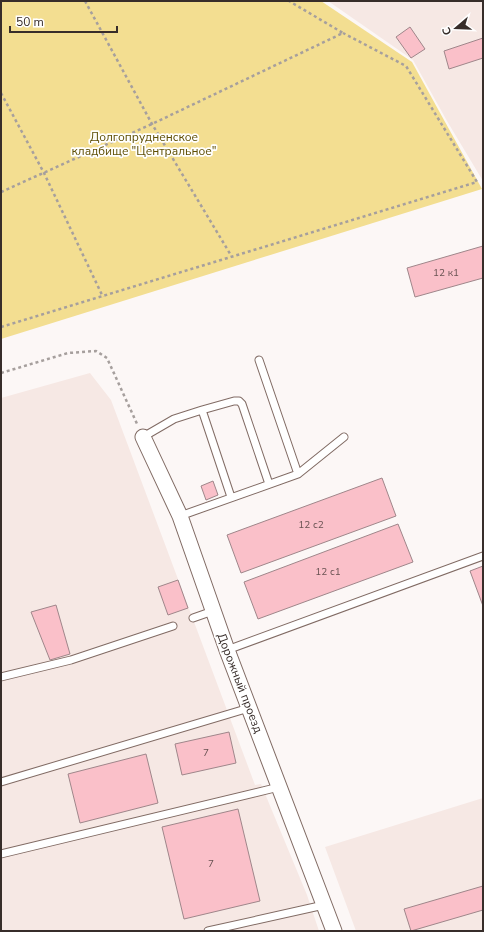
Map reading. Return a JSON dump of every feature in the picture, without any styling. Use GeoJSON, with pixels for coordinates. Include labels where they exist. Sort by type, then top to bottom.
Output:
{"type":"FeatureCollection","features":[{"type":"Feature","properties":{"kind":"street","name":"Дорожный проезд"},"geometry":{"type":"LineString","coordinates":[[143,437],[180,516],[227,650],[334,931]]}},
{"type":"Feature","properties":{"kind":"lane"},"geometry":{"type":"LineString","coordinates":[[259,360],[298,474]]}},
{"type":"Feature","properties":{"kind":"lane"},"geometry":{"type":"LineString","coordinates":[[143,437],[174,419],[234,401],[239,401],[242,404],[269,484]]}},
{"type":"Feature","properties":{"kind":"lane"},"geometry":{"type":"LineString","coordinates":[[202,410],[231,497]]}},
{"type":"Feature","properties":{"kind":"lane"},"geometry":{"type":"LineString","coordinates":[[180,516],[298,474],[344,437]]}},
{"type":"Feature","properties":{"kind":"lane"},"geometry":{"type":"LineString","coordinates":[[227,650],[483,556]]}},
{"type":"Feature","properties":{"kind":"lane"},"geometry":{"type":"LineString","coordinates":[[193,618],[213,611]]}},
{"type":"Feature","properties":{"kind":"lane"},"geometry":{"type":"LineString","coordinates":[[1,677],[71,660],[172,626]]}},
{"type":"Feature","properties":{"kind":"lane"},"geometry":{"type":"LineString","coordinates":[[1,782],[249,708]]}},
{"type":"Feature","properties":{"kind":"lane"},"geometry":{"type":"LineString","coordinates":[[1,854],[279,787]]}},
{"type":"Feature","properties":{"kind":"lane"},"geometry":{"type":"LineString","coordinates":[[208,931],[324,905]]}},
{"type":"Feature","properties":{"kind":"path"},"geometry":{"type":"LineString","coordinates":[[85,1],[152,124],[232,257]]}},
{"type":"Feature","properties":{"kind":"path"},"geometry":{"type":"LineString","coordinates":[[1,327],[477,182],[406,66],[343,33],[288,1]]}},
{"type":"Feature","properties":{"kind":"path"},"geometry":{"type":"LineString","coordinates":[[1,192],[152,124],[343,33]]}},
{"type":"Feature","properties":{"kind":"path"},"geometry":{"type":"LineString","coordinates":[[1,93],[44,173],[103,297]]}},
{"type":"Feature","properties":{"kind":"path"},"geometry":{"type":"LineString","coordinates":[[1,373],[68,353],[96,351],[107,358],[143,437]]}},
{"type":"Feature","properties":{"kind":"shaded area"},"geometry":{"type":"Polygon","coordinates":[[[328,1],[483,1],[483,181],[413,60],[328,1]]]}},
{"type":"Feature","properties":{"kind":"shaded area"},"geometry":{"type":"Polygon","coordinates":[[[90,373],[111,400],[255,785],[261,784],[307,895],[319,931],[1,931],[1,398],[90,373]]]}},
{"type":"Feature","properties":{"kind":"shaded area"},"geometry":{"type":"Polygon","coordinates":[[[483,798],[483,931],[356,931],[325,847],[483,798]]]}},
{"type":"Feature","properties":{"kind":"green space","name":"Долгопрудненское кладбище \"Центральное\""},"geometry":{"type":"Polygon","coordinates":[[[1,1],[321,1],[412,62],[482,189],[1,339],[1,1]]]}},
{"type":"Feature","properties":{"kind":"building"},"geometry":{"type":"Polygon","coordinates":[[[410,27],[425,49],[411,58],[396,37],[410,27]]]}},
{"type":"Feature","properties":{"kind":"building"},"geometry":{"type":"Polygon","coordinates":[[[483,38],[483,58],[449,69],[444,51],[483,38]]]}},
{"type":"Feature","properties":{"kind":"building"},"geometry":{"type":"Polygon","coordinates":[[[483,246],[483,278],[415,297],[407,268],[483,246]]]}},
{"type":"Feature","properties":{"kind":"building"},"geometry":{"type":"Polygon","coordinates":[[[382,478],[396,516],[241,573],[227,535],[382,478]]]}},
{"type":"Feature","properties":{"kind":"building"},"geometry":{"type":"Polygon","coordinates":[[[213,481],[218,495],[206,500],[201,486],[213,481]]]}},
{"type":"Feature","properties":{"kind":"building"},"geometry":{"type":"Polygon","coordinates":[[[398,524],[413,562],[258,619],[244,582],[398,524]]]}},
{"type":"Feature","properties":{"kind":"building"},"geometry":{"type":"Polygon","coordinates":[[[483,566],[483,606],[470,571],[483,566]]]}},
{"type":"Feature","properties":{"kind":"building"},"geometry":{"type":"Polygon","coordinates":[[[178,580],[188,608],[168,615],[158,587],[178,580]]]}},
{"type":"Feature","properties":{"kind":"building"},"geometry":{"type":"Polygon","coordinates":[[[56,605],[70,654],[50,660],[31,612],[56,605]]]}},
{"type":"Feature","properties":{"kind":"building"},"geometry":{"type":"Polygon","coordinates":[[[229,732],[236,763],[182,775],[175,744],[229,732]]]}},
{"type":"Feature","properties":{"kind":"building"},"geometry":{"type":"Polygon","coordinates":[[[146,754],[158,803],[80,823],[68,774],[146,754]]]}},
{"type":"Feature","properties":{"kind":"building"},"geometry":{"type":"Polygon","coordinates":[[[238,809],[260,901],[184,919],[162,827],[238,809]]]}},
{"type":"Feature","properties":{"kind":"building"},"geometry":{"type":"Polygon","coordinates":[[[483,886],[483,910],[411,931],[404,909],[483,886]]]}}]}
